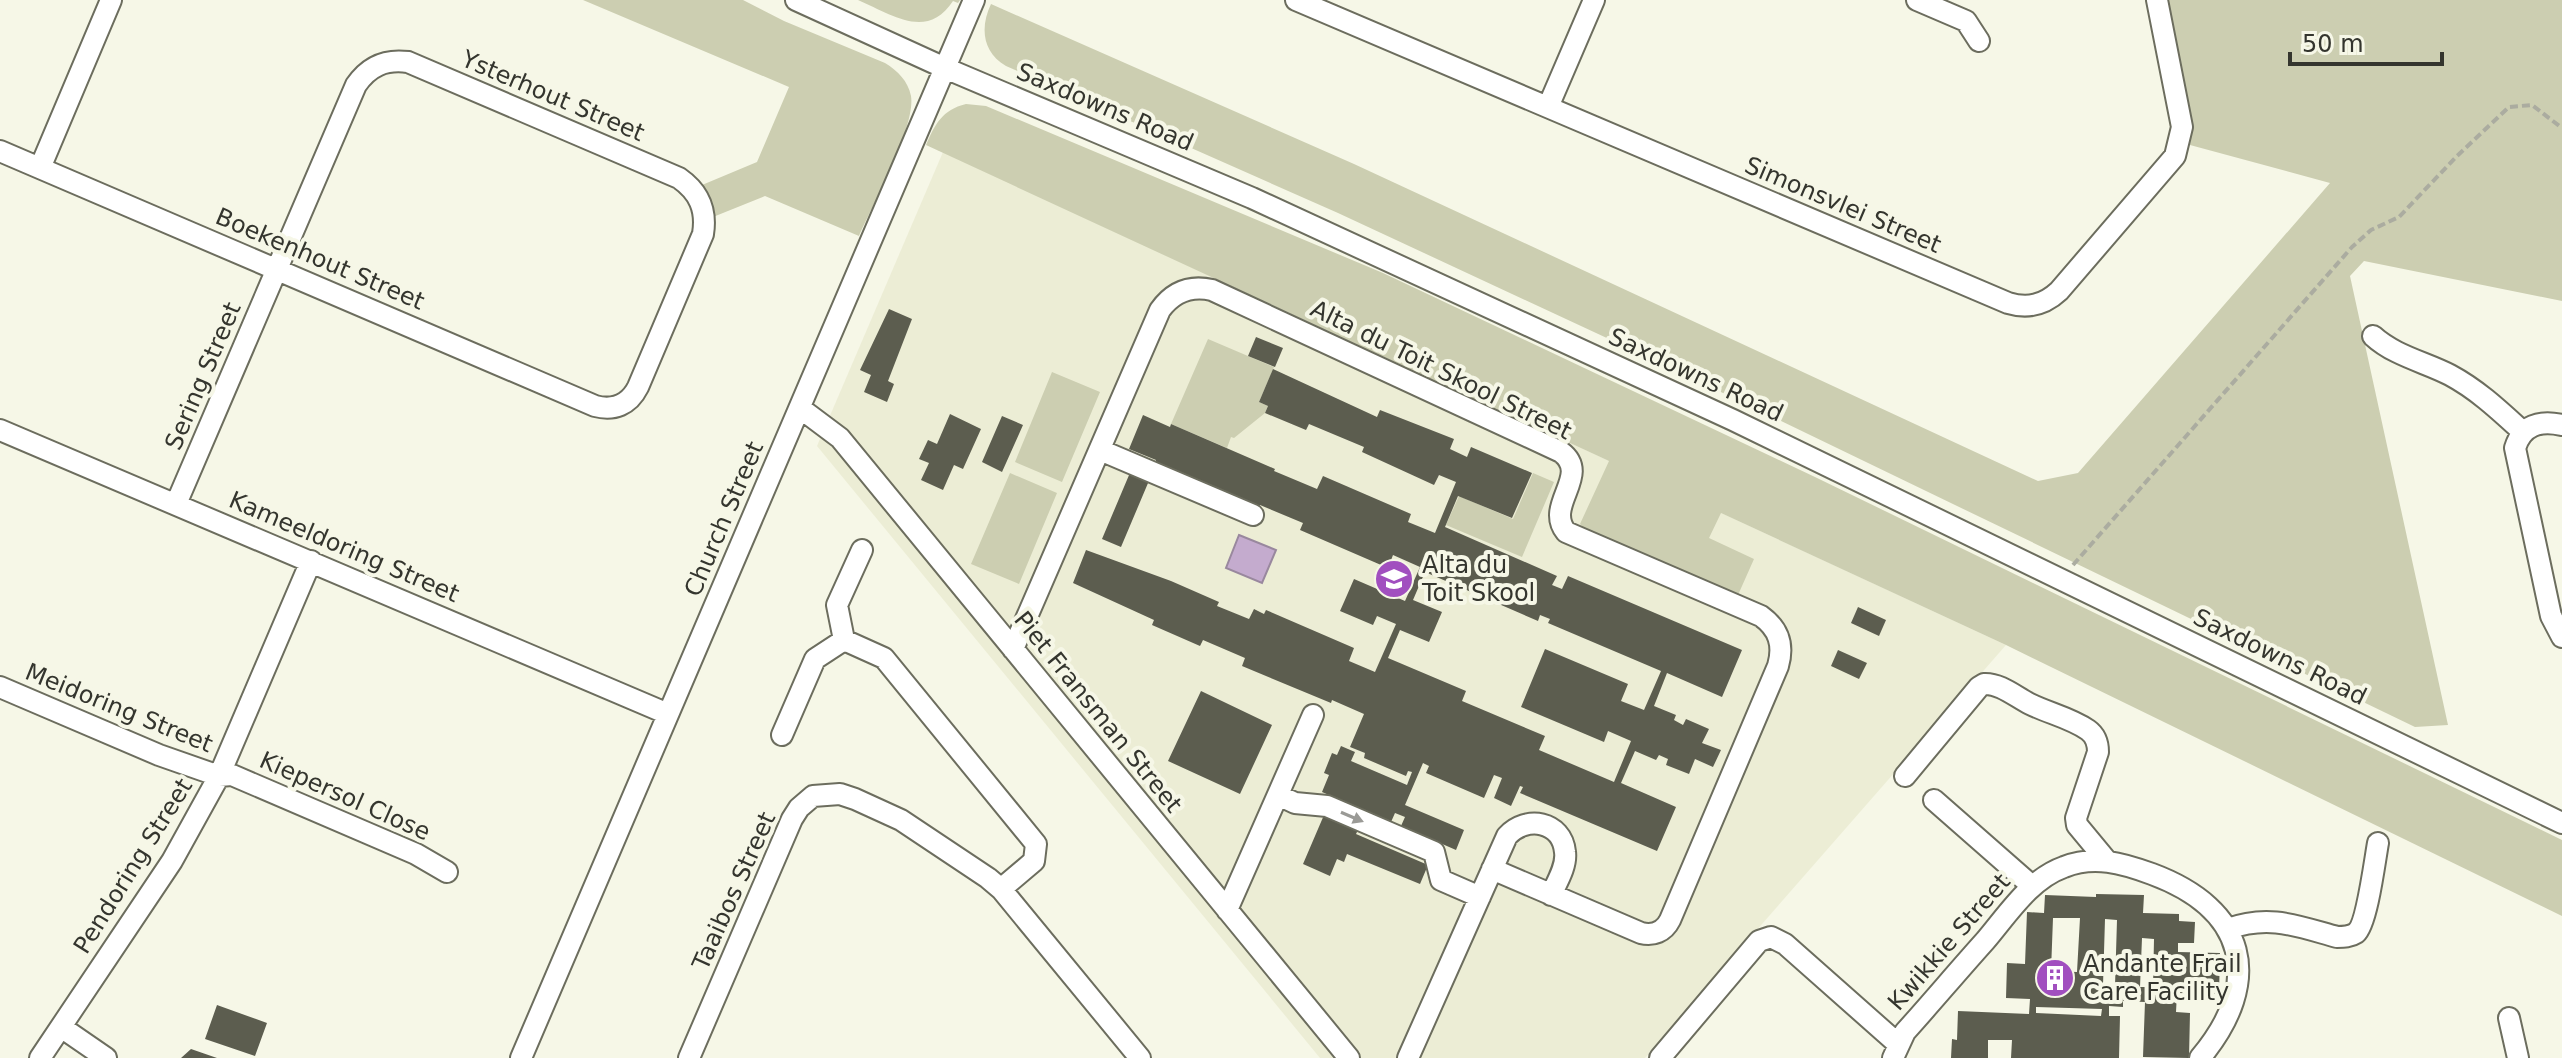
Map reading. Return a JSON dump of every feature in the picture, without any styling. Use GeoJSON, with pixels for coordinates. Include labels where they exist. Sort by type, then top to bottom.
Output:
{"type":"FeatureCollection","features":[{"type":"Feature","properties":{"kind":"street"},"geometry":{"type":"LineString","coordinates":[[40,168],[111,0]]}},
{"type":"Feature","properties":{"kind":"street","name":"Saxdowns Road"},"geometry":{"type":"LineString","coordinates":[[796,0],[945,68],[1266,205],[1733,420],[2562,823]]}},
{"type":"Feature","properties":{"kind":"street","name":"Church Street"},"geometry":{"type":"LineString","coordinates":[[526,1057],[668,714],[974,0]]}},
{"type":"Feature","properties":{"kind":"street","name":"Simonsvlei Street"},"geometry":{"type":"LineString","coordinates":[[1296,0],[2008,303],[2034,305],[2043,303],[2059,291],[2175,156],[2182,127],[2157,0]]}},
{"type":"Feature","properties":{"kind":"street"},"geometry":{"type":"LineString","coordinates":[[1548,107],[1594,0]]}},
{"type":"Feature","properties":{"kind":"street"},"geometry":{"type":"LineString","coordinates":[[1917,0],[1966,21],[1979,41]]}},
{"type":"Feature","properties":{"kind":"street","name":"Ysterhout Street"},"geometry":{"type":"LineString","coordinates":[[277,269],[356,85],[377,65],[408,62],[679,178],[696,193],[704,213],[703,234],[638,387],[634,395],[620,406]]}},
{"type":"Feature","properties":{"kind":"street","name":"Boekenhout Street"},"geometry":{"type":"LineString","coordinates":[[0,151],[595,406],[620,406]]}},
{"type":"Feature","properties":{"kind":"street","name":"Sering Street"},"geometry":{"type":"LineString","coordinates":[[176,504],[277,269]]}},
{"type":"Feature","properties":{"kind":"street","name":"Alta du Toit Skool Street"},"geometry":{"type":"LineString","coordinates":[[1013,649],[1160,310],[1179,292],[1201,288],[1212,290],[1561,452],[1569,459],[1572,469],[1559,511],[1560,523],[1566,532],[1769,622],[1780,639],[1778,666],[1667,926],[1656,933],[1646,934],[1492,869]]}},
{"type":"Feature","properties":{"kind":"street"},"geometry":{"type":"LineString","coordinates":[[2373,336],[2380,343],[2449,375],[2487,398],[2523,432]]}},
{"type":"Feature","properties":{"kind":"street","name":"Piet Fransman Street"},"geometry":{"type":"LineString","coordinates":[[800,408],[840,438],[1349,1058]]}},
{"type":"Feature","properties":{"kind":"street"},"geometry":{"type":"LineString","coordinates":[[2562,425],[2538,423],[2523,432],[2515,448],[2551,616],[2562,637]]}},
{"type":"Feature","properties":{"kind":"street","name":"Kameeldoring Street"},"geometry":{"type":"LineString","coordinates":[[0,430],[668,714]]}},
{"type":"Feature","properties":{"kind":"street"},"geometry":{"type":"LineString","coordinates":[[1100,450],[1253,515]]}},
{"type":"Feature","properties":{"kind":"street"},"geometry":{"type":"LineString","coordinates":[[844,640],[837,605],[862,550]]}},
{"type":"Feature","properties":{"kind":"street","name":"Pendoring Street"},"geometry":{"type":"LineString","coordinates":[[40,1058],[172,861],[219,776],[311,561]]}},
{"type":"Feature","properties":{"kind":"street"},"geometry":{"type":"LineString","coordinates":[[782,735],[815,659],[844,640]]}},
{"type":"Feature","properties":{"kind":"street"},"geometry":{"type":"LineString","coordinates":[[844,640],[884,658],[1033,838],[1037,851],[1034,861],[1001,889]]}},
{"type":"Feature","properties":{"kind":"street"},"geometry":{"type":"LineString","coordinates":[[1905,776],[1979,687],[1984,684],[1997,685],[2032,705],[2087,729],[2094,736],[2098,752],[2076,818],[2077,825],[2106,860]]}},
{"type":"Feature","properties":{"kind":"street","name":"Meidoring Street"},"geometry":{"type":"LineString","coordinates":[[0,687],[159,755],[219,776]]}},
{"type":"Feature","properties":{"kind":"street"},"geometry":{"type":"LineString","coordinates":[[1227,910],[1313,715]]}},
{"type":"Feature","properties":{"kind":"street","name":"Kiepersol Close"},"geometry":{"type":"LineString","coordinates":[[219,776],[232,775],[261,787],[416,854],[447,872]]}},
{"type":"Feature","properties":{"kind":"street","name":"Taaibos Street"},"geometry":{"type":"LineString","coordinates":[[689,1058],[792,819],[813,796],[840,794],[889,815],[1001,889],[1140,1058]]}},
{"type":"Feature","properties":{"kind":"street"},"geometry":{"type":"LineString","coordinates":[[1278,795],[1295,803],[1327,806],[1434,852],[1441,880],[1480,897]]}},
{"type":"Feature","properties":{"kind":"street"},"geometry":{"type":"LineString","coordinates":[[1934,800],[2032,886]]}},
{"type":"Feature","properties":{"kind":"street"},"geometry":{"type":"LineString","coordinates":[[1408,1058],[1507,836],[1513,829],[1528,823],[1545,825],[1559,836],[1566,854],[1565,863],[1551,895]]}},
{"type":"Feature","properties":{"kind":"street"},"geometry":{"type":"LineString","coordinates":[[2228,929],[2249,921],[2269,920],[2337,937],[2356,933],[2366,906],[2378,843]]}},
{"type":"Feature","properties":{"kind":"street","name":"Kwikkie Street"},"geometry":{"type":"LineString","coordinates":[[1895,1051],[2032,886],[2063,867],[2106,860],[2180,885],[2209,906],[2228,929],[2238,954],[2239,978],[2229,1010],[2200,1058]]}},
{"type":"Feature","properties":{"kind":"street"},"geometry":{"type":"LineString","coordinates":[[1660,1058],[1759,941],[1771,937],[1785,944],[1895,1051]]}},
{"type":"Feature","properties":{"kind":"street"},"geometry":{"type":"LineString","coordinates":[[2509,1018],[2518,1058]]}},
{"type":"Feature","properties":{"kind":"street"},"geometry":{"type":"LineString","coordinates":[[61,1027],[106,1058]]}},
{"type":"Feature","properties":{"kind":"path"},"geometry":{"type":"LineString","coordinates":[[2061,578],[2352,247],[2371,230],[2399,217],[2509,107],[2532,105],[2562,128]]}},
{"type":"Feature","properties":{"kind":"shaded area"},"geometry":{"type":"Polygon","coordinates":[[[583,0],[743,0],[894,69],[908,86],[911,109],[900,146],[859,236],[765,196],[713,217],[711,201],[702,185],[757,162],[789,87],[583,0]]]}},
{"type":"Feature","properties":{"kind":"shaded area"},"geometry":{"type":"Polygon","coordinates":[[[858,0],[960,0],[958,3],[953,1],[932,20],[920,22],[896,17],[858,0]]]}},
{"type":"Feature","properties":{"kind":"shaded area"},"geometry":{"type":"Polygon","coordinates":[[[2168,0],[2562,0],[2562,301],[2364,261],[2350,276],[2448,725],[2415,727],[1667,366],[1338,213],[1006,66],[992,54],[985,38],[985,21],[991,4],[1354,164],[2038,481],[2078,473],[2330,183],[2190,145],[2192,119],[2168,0]]]}},
{"type":"Feature","properties":{"kind":"shaded area"},"geometry":{"type":"Polygon","coordinates":[[[966,104],[986,106],[1383,273],[1815,477],[2562,840],[2562,916],[2006,645],[1721,513],[1709,538],[1754,559],[1738,595],[1587,531],[1580,524],[1609,461],[926,145],[940,119],[966,104]]]}},
{"type":"Feature","properties":{"kind":"shaded area","name":"Alta du Toit Skool"},"geometry":{"type":"Polygon","coordinates":[[[943,152],[2006,645],[1645,1058],[1320,1058],[817,446],[943,152]]]}},
{"type":"Feature","properties":{"kind":"shaded area"},"geometry":{"type":"Polygon","coordinates":[[[1208,339],[1274,367],[1259,402],[1268,406],[1265,413],[1234,438],[1231,437],[1227,448],[1171,424],[1208,339]]]}},
{"type":"Feature","properties":{"kind":"shaded area"},"geometry":{"type":"Polygon","coordinates":[[[1052,372],[1100,392],[1062,482],[1015,462],[1052,372]]]}},
{"type":"Feature","properties":{"kind":"shaded area"},"geometry":{"type":"Polygon","coordinates":[[[1010,473],[1057,493],[1019,584],[971,564],[1010,473]]]}},
{"type":"Feature","properties":{"kind":"shaded area"},"geometry":{"type":"Polygon","coordinates":[[[1533,473],[1554,482],[1522,557],[1446,525],[1459,496],[1513,519],[1533,473]]]}},
{"type":"Feature","properties":{"kind":"shaded area"},"geometry":{"type":"Polygon","coordinates":[[[1239,535],[1276,550],[1262,583],[1226,568],[1239,535]]]}},
{"type":"Feature","properties":{"kind":"building"},"geometry":{"type":"Polygon","coordinates":[[[889,309],[912,319],[888,381],[894,384],[887,402],[864,392],[871,375],[860,370],[889,309]]]}},
{"type":"Feature","properties":{"kind":"building"},"geometry":{"type":"Polygon","coordinates":[[[1256,337],[1283,348],[1275,367],[1248,356],[1256,337]]]}},
{"type":"Feature","properties":{"kind":"building"},"geometry":{"type":"Polygon","coordinates":[[[1273,369],[1377,417],[1380,410],[1454,439],[1450,449],[1467,457],[1471,447],[1532,473],[1512,518],[1458,496],[1445,527],[1557,576],[1552,585],[1562,589],[1568,576],[1742,650],[1722,697],[1667,673],[1654,706],[1676,715],[1674,720],[1683,725],[1686,719],[1709,729],[1702,743],[1721,750],[1713,767],[1695,759],[1689,774],[1666,765],[1668,759],[1659,755],[1656,760],[1635,751],[1621,783],[1676,807],[1657,851],[1520,793],[1523,787],[1520,786],[1511,806],[1494,798],[1502,778],[1494,775],[1484,798],[1426,773],[1429,766],[1423,763],[1405,805],[1464,830],[1456,850],[1401,826],[1405,817],[1395,813],[1391,822],[1322,792],[1329,775],[1324,773],[1332,753],[1337,755],[1341,746],[1355,752],[1351,761],[1407,785],[1412,772],[1408,771],[1406,776],[1364,758],[1365,753],[1350,747],[1364,714],[1242,666],[1245,658],[1203,640],[1200,646],[1152,625],[1154,620],[1073,583],[1086,550],[1171,581],[1249,619],[1254,609],[1264,614],[1266,610],[1354,648],[1349,661],[1375,672],[1396,624],[1377,616],[1373,625],[1340,611],[1354,579],[1405,601],[1420,567],[1393,555],[1388,568],[1300,530],[1303,523],[1260,505],[1257,512],[1155,464],[1156,460],[1129,449],[1143,415],[1170,427],[1171,424],[1317,489],[1323,476],[1411,514],[1408,522],[1435,533],[1456,482],[1439,475],[1434,485],[1362,452],[1364,447],[1309,424],[1306,430],[1265,413],[1268,406],[1259,402],[1273,369]],[[1425,572],[1413,600],[1442,612],[1429,642],[1400,630],[1388,658],[1466,691],[1462,701],[1545,736],[1539,750],[1614,782],[1631,741],[1608,731],[1604,742],[1521,707],[1545,649],[1628,684],[1621,701],[1644,710],[1661,671],[1548,623],[1550,619],[1540,615],[1538,621],[1425,572]]]}},
{"type":"Feature","properties":{"kind":"building"},"geometry":{"type":"Polygon","coordinates":[[[950,414],[981,429],[963,469],[954,465],[943,490],[921,480],[929,463],[919,459],[928,440],[937,444],[950,414]]]}},
{"type":"Feature","properties":{"kind":"building"},"geometry":{"type":"Polygon","coordinates":[[[1002,416],[1023,425],[1002,472],[982,462],[1002,416]]]}},
{"type":"Feature","properties":{"kind":"building"},"geometry":{"type":"Polygon","coordinates":[[[1132,468],[1151,476],[1121,547],[1102,539],[1132,468]]]}},
{"type":"Feature","properties":{"kind":"building"},"geometry":{"type":"Polygon","coordinates":[[[1858,607],[1886,620],[1879,636],[1851,623],[1858,607]]]}},
{"type":"Feature","properties":{"kind":"building"},"geometry":{"type":"Polygon","coordinates":[[[1838,650],[1867,663],[1859,679],[1831,666],[1838,650]]]}},
{"type":"Feature","properties":{"kind":"building"},"geometry":{"type":"Polygon","coordinates":[[[1201,691],[1272,725],[1240,794],[1168,761],[1201,691]]]}},
{"type":"Feature","properties":{"kind":"building"},"geometry":{"type":"Polygon","coordinates":[[[1324,815],[1358,830],[1356,834],[1428,865],[1420,884],[1347,854],[1344,862],[1337,859],[1330,876],[1303,864],[1324,815]]]}},
{"type":"Feature","properties":{"kind":"building","name":"Andante Frail Care Facility"},"geometry":{"type":"Polygon","coordinates":[[[2096,894],[2144,895],[2143,913],[2179,914],[2179,921],[2195,922],[2194,943],[2178,943],[2178,952],[2220,953],[2219,994],[2177,993],[2176,1012],[2190,1013],[2189,1058],[2143,1057],[2145,1002],[2123,1001],[2123,1007],[2109,1006],[2109,1016],[2120,1016],[2119,1058],[2011,1058],[2012,1040],[1988,1040],[1988,1058],[1951,1058],[1952,1039],[1957,1040],[1958,1011],[2029,1014],[2030,999],[2006,998],[2007,963],[2025,964],[2027,912],[2044,913],[2045,895],[2096,897],[2096,894]],[[2053,918],[2051,971],[2077,972],[2080,918],[2053,918]],[[2105,919],[2103,985],[2115,986],[2117,920],[2105,919]],[[2142,938],[2140,987],[2153,987],[2154,939],[2142,938]],[[2036,1007],[2036,1013],[2101,1016],[2102,1009],[2036,1007]]]}},
{"type":"Feature","properties":{"kind":"building"},"geometry":{"type":"Polygon","coordinates":[[[217,1005],[267,1023],[255,1056],[205,1039],[217,1005]]]}},
{"type":"Feature","properties":{"kind":"building"},"geometry":{"type":"Polygon","coordinates":[[[191,1049],[217,1058],[181,1058],[191,1049]]]}},
{"type":"Feature","properties":{"kind":"place","name":"Alta du Toit Skool"},"geometry":{"type":"Point","coordinates":[1394,579]}},
{"type":"Feature","properties":{"kind":"place","name":"Andante Frail Care Facility"},"geometry":{"type":"Point","coordinates":[2055,978]}}]}
